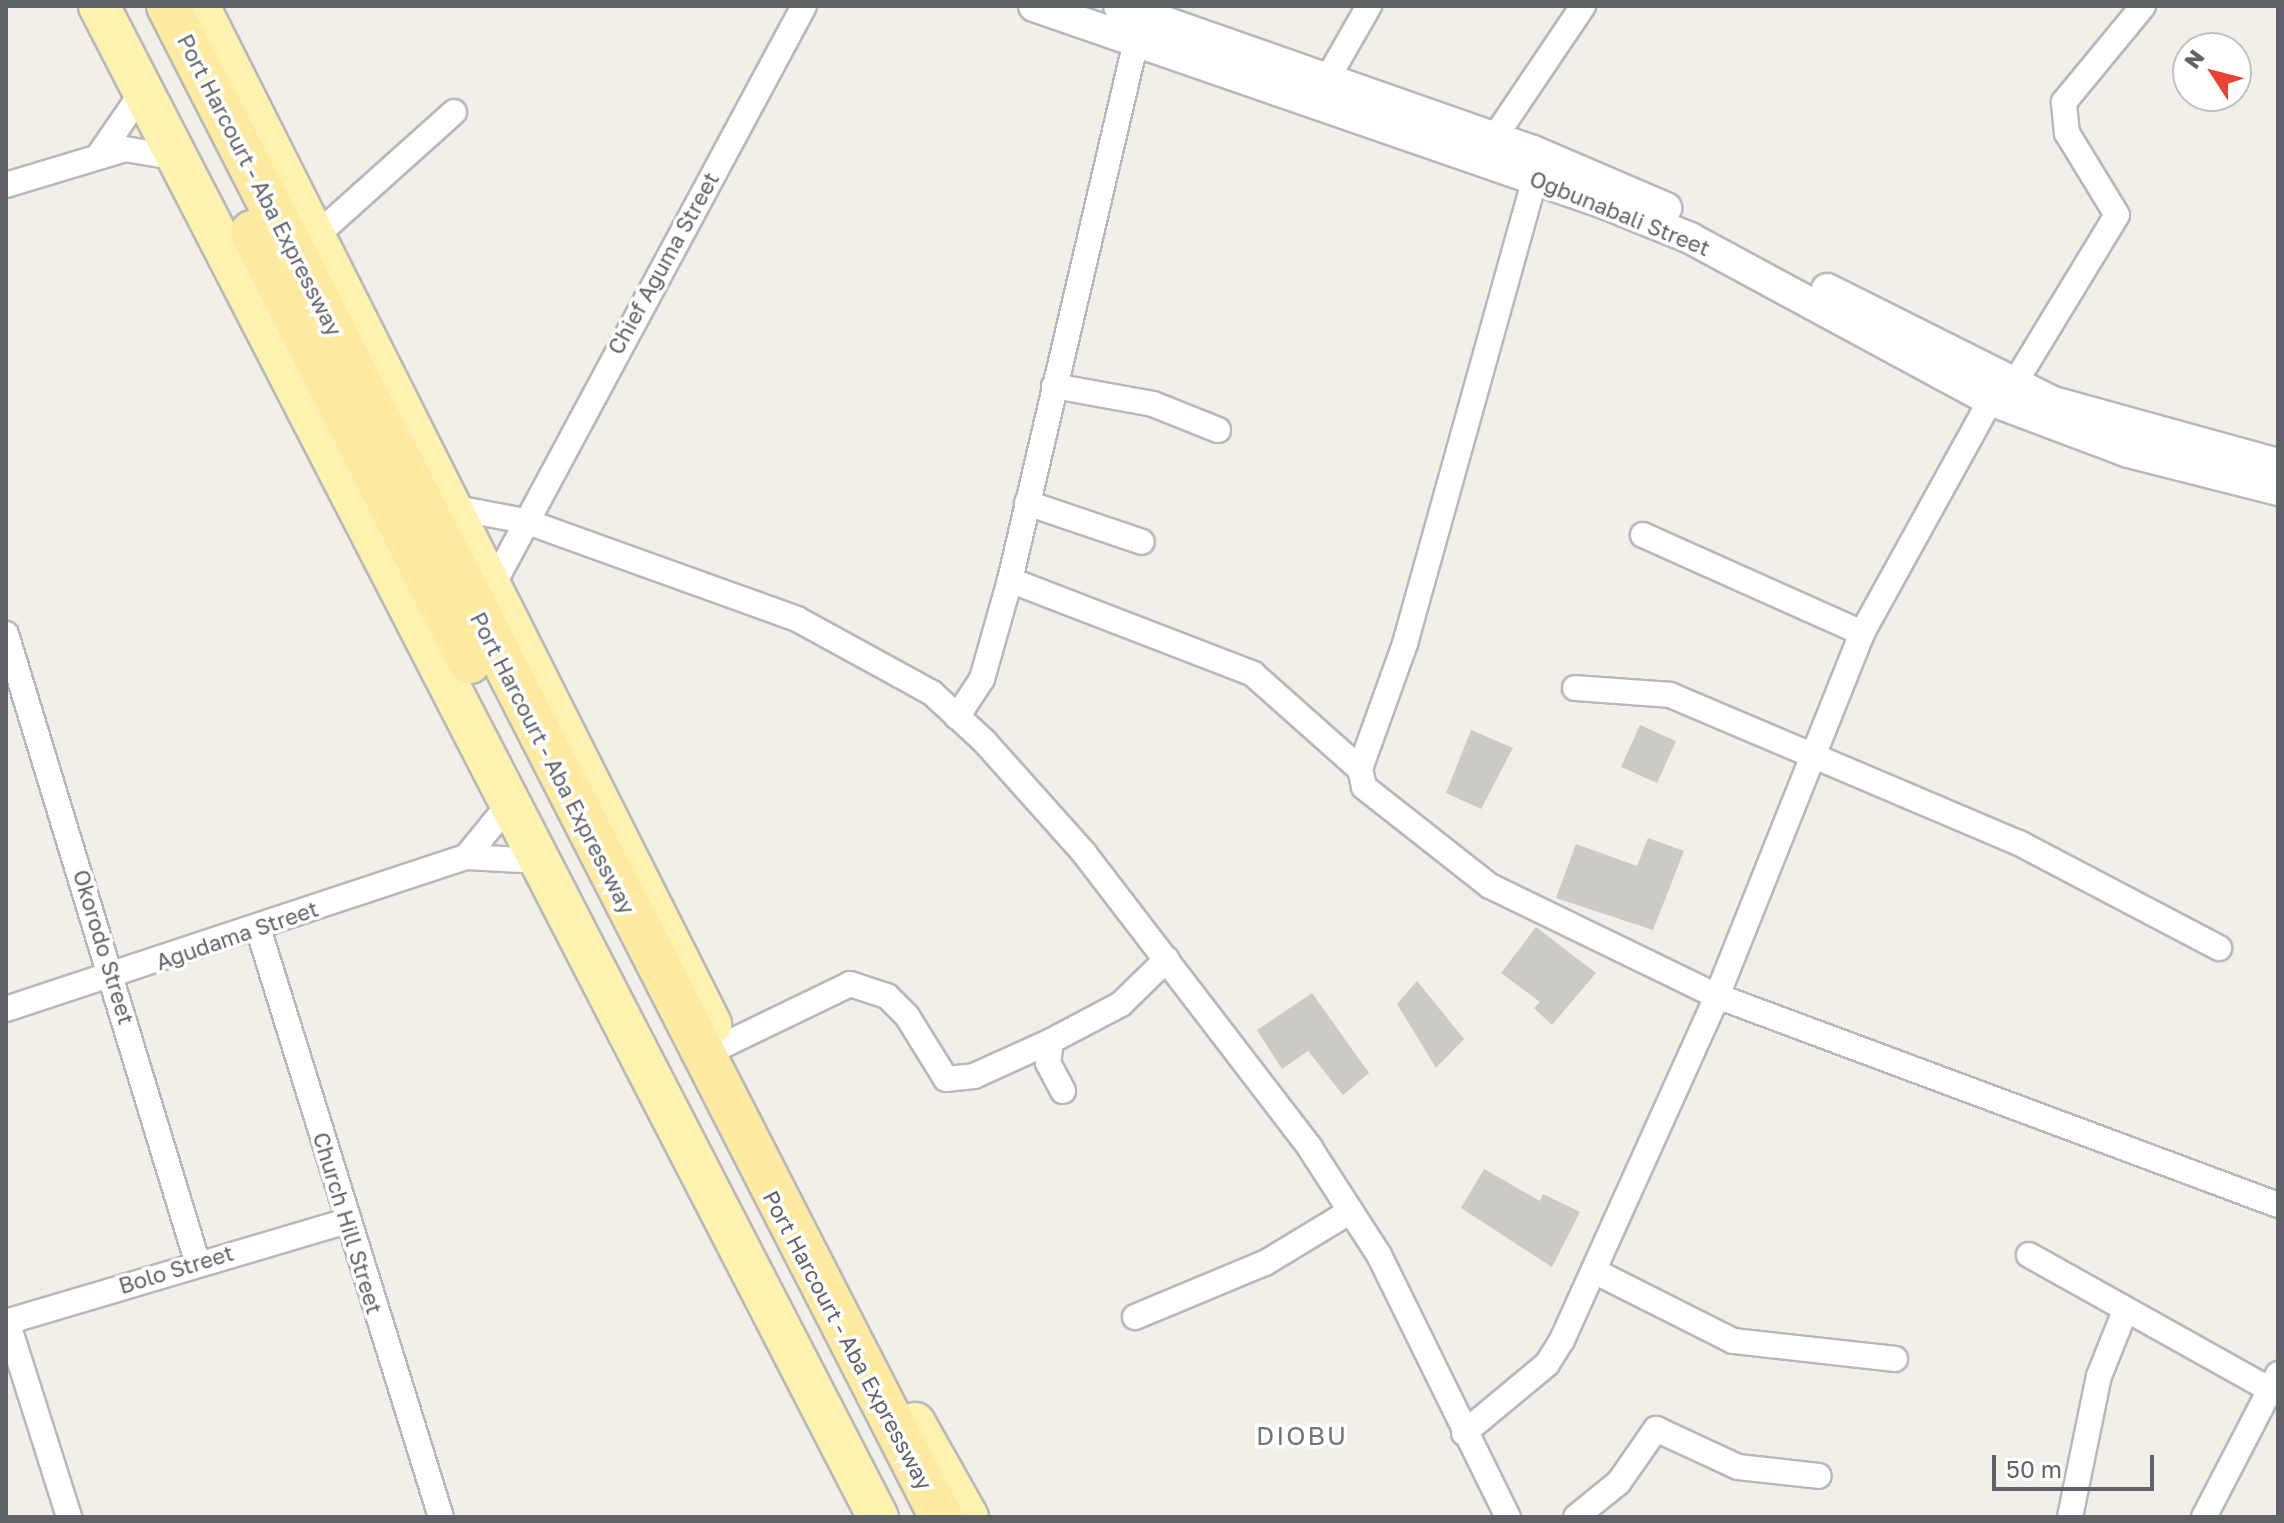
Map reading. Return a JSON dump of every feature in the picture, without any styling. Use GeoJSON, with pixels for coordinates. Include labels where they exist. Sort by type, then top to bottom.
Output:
{"type":"FeatureCollection","features":[{"type":"Feature","properties":{"kind":"highway","name":"Port Harcourt - Aba Expressway"},"geometry":{"type":"LineString","coordinates":[[137,6],[941,1517]]}},
{"type":"Feature","properties":{"kind":"highway","name":"Port Harcourt - Aba Expressway"},"geometry":{"type":"LineString","coordinates":[[168,6],[486,664],[878,1515]]}},
{"type":"Feature","properties":{"kind":"main road"},"geometry":{"type":"LineString","coordinates":[[99,6],[878,1515]]}},
{"type":"Feature","properties":{"kind":"main road"},"geometry":{"type":"LineString","coordinates":[[199,6],[494,583],[722,1046],[968,1517]]}},
{"type":"Feature","properties":{"kind":"street","name":"Chief Aguma Street"},"geometry":{"type":"LineString","coordinates":[[494,583],[804,6]]}},
{"type":"Feature","properties":{"kind":"street","name":"Ogbunabali Street"},"geometry":{"type":"LineString","coordinates":[[1034,6],[1535,178],[1690,238],[2004,385],[2095,416],[2278,464]]}},
{"type":"Feature","properties":{"kind":"street","name":"Ogbunabali Street"},"geometry":{"type":"LineString","coordinates":[[1119,6],[1329,76],[1591,172],[2128,452],[2278,490]]}},
{"type":"Feature","properties":{"kind":"street"},"geometry":{"type":"LineString","coordinates":[[1329,76],[1369,6]]}},
{"type":"Feature","properties":{"kind":"street"},"geometry":{"type":"LineString","coordinates":[[1494,138],[1583,6]]}},
{"type":"Feature","properties":{"kind":"street"},"geometry":{"type":"LineString","coordinates":[[1464,1433],[1547,1364],[1596,1272],[1717,996],[1862,633],[2004,385],[2117,215],[2067,133],[2064,102],[2143,6]]}},
{"type":"Feature","properties":{"kind":"street"},"geometry":{"type":"LineString","coordinates":[[957,717],[982,679],[1010,580],[1136,41]]}},
{"type":"Feature","properties":{"kind":"street"},"geometry":{"type":"LineString","coordinates":[[99,155],[143,91]]}},
{"type":"Feature","properties":{"kind":"street"},"geometry":{"type":"LineString","coordinates":[[317,235],[454,112]]}},
{"type":"Feature","properties":{"kind":"street"},"geometry":{"type":"LineString","coordinates":[[6,185],[125,149],[178,158]]}},
{"type":"Feature","properties":{"kind":"street"},"geometry":{"type":"LineString","coordinates":[[1535,178],[1406,641],[1360,769],[1364,787],[1380,805],[1490,886],[1717,996],[2278,1205]]}},
{"type":"Feature","properties":{"kind":"street"},"geometry":{"type":"LineString","coordinates":[[1054,386],[1153,404],[1218,430]]}},
{"type":"Feature","properties":{"kind":"street"},"geometry":{"type":"LineString","coordinates":[[1027,503],[1142,542]]}},
{"type":"Feature","properties":{"kind":"street"},"geometry":{"type":"LineString","coordinates":[[456,508],[525,521],[797,619],[932,693],[1084,853],[1167,959],[1351,1211],[1508,1517]]}},
{"type":"Feature","properties":{"kind":"street"},"geometry":{"type":"LineString","coordinates":[[1643,535],[1862,633]]}},
{"type":"Feature","properties":{"kind":"street"},"geometry":{"type":"LineString","coordinates":[[1010,580],[1253,674],[1360,769]]}},
{"type":"Feature","properties":{"kind":"street","name":"Okorodo Street"},"geometry":{"type":"LineString","coordinates":[[6,634],[114,976],[197,1261]]}},
{"type":"Feature","properties":{"kind":"street"},"geometry":{"type":"LineString","coordinates":[[1575,688],[1670,695],[2019,843],[2219,948]]}},
{"type":"Feature","properties":{"kind":"street"},"geometry":{"type":"LineString","coordinates":[[466,857],[510,803]]}},
{"type":"Feature","properties":{"kind":"street"},"geometry":{"type":"LineString","coordinates":[[466,857],[540,861]]}},
{"type":"Feature","properties":{"kind":"street","name":"Agudama Street"},"geometry":{"type":"LineString","coordinates":[[6,1009],[114,976],[466,857]]}},
{"type":"Feature","properties":{"kind":"street","name":"Church Hill Street"},"geometry":{"type":"LineString","coordinates":[[258,928],[441,1517]]}},
{"type":"Feature","properties":{"kind":"street"},"geometry":{"type":"LineString","coordinates":[[722,1046],[850,984],[887,996],[907,1016],[946,1079],[974,1076],[1051,1041],[1121,1004],[1167,959]]}},
{"type":"Feature","properties":{"kind":"street"},"geometry":{"type":"LineString","coordinates":[[1051,1041],[1048,1063],[1063,1091]]}},
{"type":"Feature","properties":{"kind":"street"},"geometry":{"type":"LineString","coordinates":[[1135,1317],[1265,1263],[1351,1211]]}},
{"type":"Feature","properties":{"kind":"street","name":"Bolo Street"},"geometry":{"type":"LineString","coordinates":[[6,1321],[197,1261],[347,1221]]}},
{"type":"Feature","properties":{"kind":"street"},"geometry":{"type":"LineString","coordinates":[[2029,1255],[2125,1311],[2275,1386],[2204,1517]]}},
{"type":"Feature","properties":{"kind":"street"},"geometry":{"type":"LineString","coordinates":[[1596,1272],[1733,1341],[1895,1359]]}},
{"type":"Feature","properties":{"kind":"street"},"geometry":{"type":"LineString","coordinates":[[2070,1517],[2099,1376],[2125,1311]]}},
{"type":"Feature","properties":{"kind":"street"},"geometry":{"type":"LineString","coordinates":[[6,1321],[69,1517]]}},
{"type":"Feature","properties":{"kind":"street"},"geometry":{"type":"LineString","coordinates":[[1576,1517],[1619,1482],[1656,1429],[1738,1467],[1819,1476]]}},
{"type":"Feature","properties":{"kind":"building"},"geometry":{"type":"Polygon","coordinates":[[[1640,725],[1676,741],[1657,783],[1621,767],[1640,725]]]}},
{"type":"Feature","properties":{"kind":"building"},"geometry":{"type":"Polygon","coordinates":[[[1471,730],[1513,748],[1481,809],[1446,793],[1471,730]]]}},
{"type":"Feature","properties":{"kind":"building"},"geometry":{"type":"Polygon","coordinates":[[[1648,838],[1684,851],[1653,930],[1556,898],[1576,844],[1637,866],[1648,838]]]}},
{"type":"Feature","properties":{"kind":"building"},"geometry":{"type":"Polygon","coordinates":[[[1536,927],[1596,973],[1552,1025],[1534,1008],[1540,1002],[1501,973],[1536,927]]]}},
{"type":"Feature","properties":{"kind":"building"},"geometry":{"type":"Polygon","coordinates":[[[1417,981],[1464,1039],[1436,1068],[1397,1004],[1417,981]]]}},
{"type":"Feature","properties":{"kind":"building"},"geometry":{"type":"Polygon","coordinates":[[[1312,993],[1369,1073],[1343,1095],[1308,1051],[1282,1069],[1257,1030],[1312,993]]]}},
{"type":"Feature","properties":{"kind":"building"},"geometry":{"type":"Polygon","coordinates":[[[1484,1169],[1540,1201],[1543,1194],[1580,1212],[1552,1267],[1461,1208],[1484,1169]]]}},
{"type":"Feature","properties":{"kind":"district","name":"DIOBU"},"geometry":{"type":"Point","coordinates":[1302,1436]}}]}
